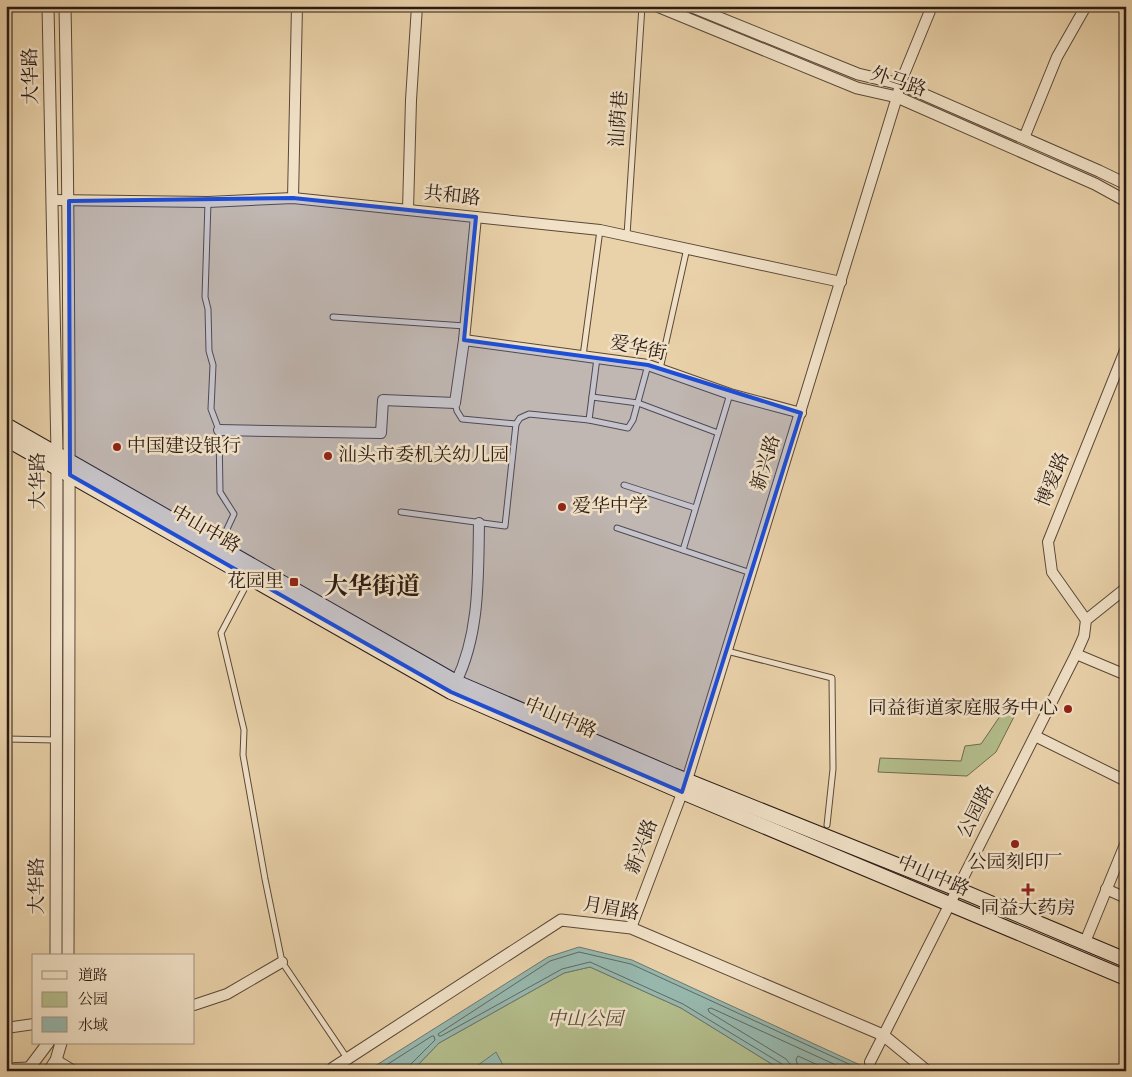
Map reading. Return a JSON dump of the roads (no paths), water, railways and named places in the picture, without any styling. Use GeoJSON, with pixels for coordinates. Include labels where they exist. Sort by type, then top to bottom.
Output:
{"type":"FeatureCollection","features":[{"type":"Feature","properties":{"kind":"main road","name":"中山中路"},"geometry":{"type":"LineString","coordinates":[[6,425],[57,460],[250,578],[451,692],[685,786],[957,889],[1126,960]]}},
{"type":"Feature","properties":{"kind":"main road","name":"中山中路"},"geometry":{"type":"LineString","coordinates":[[6,439],[57,460]]}},
{"type":"Feature","properties":{"kind":"main road","name":"中山中路"},"geometry":{"type":"LineString","coordinates":[[70,468],[218,546],[456,682],[950,905],[1126,978]]}},
{"type":"Feature","properties":{"kind":"street","name":"大华路"},"geometry":{"type":"LineString","coordinates":[[48,6],[57,460],[56,954]]}},
{"type":"Feature","properties":{"kind":"street","name":"大华路"},"geometry":{"type":"LineString","coordinates":[[65,6],[69,201],[70,468],[68,954]]}},
{"type":"Feature","properties":{"kind":"street"},"geometry":{"type":"LineString","coordinates":[[293,198],[297,6]]}},
{"type":"Feature","properties":{"kind":"street"},"geometry":{"type":"LineString","coordinates":[[408,210],[417,6]]}},
{"type":"Feature","properties":{"kind":"street","name":"外马路"},"geometry":{"type":"LineString","coordinates":[[657,6],[858,88],[898,97],[1095,184],[1126,201]]}},
{"type":"Feature","properties":{"kind":"street","name":"外马路"},"geometry":{"type":"LineString","coordinates":[[690,6],[858,74],[900,84],[1126,184]]}},
{"type":"Feature","properties":{"kind":"street","name":"新兴路"},"geometry":{"type":"LineString","coordinates":[[631,928],[685,786],[898,97],[900,84],[932,6]]}},
{"type":"Feature","properties":{"kind":"street"},"geometry":{"type":"LineString","coordinates":[[1024,138],[1057,57],[1086,6]]}},
{"type":"Feature","properties":{"kind":"street","name":"共和路"},"geometry":{"type":"LineString","coordinates":[[53,200],[208,202],[293,198],[476,217],[600,230],[841,282]]}},
{"type":"Feature","properties":{"kind":"street"},"geometry":{"type":"LineString","coordinates":[[219,430],[381,433],[383,400],[455,403],[464,340],[476,217]]}},
{"type":"Feature","properties":{"kind":"street","name":"爱华街"},"geometry":{"type":"LineString","coordinates":[[464,340],[648,365],[730,394],[801,413]]}},
{"type":"Feature","properties":{"kind":"street","name":"博爱路"},"geometry":{"type":"LineString","coordinates":[[1086,620],[1052,572],[1048,542],[1126,348]]}},
{"type":"Feature","properties":{"kind":"street"},"geometry":{"type":"LineString","coordinates":[[456,682],[464,665],[472,636],[478,569],[479,523]]}},
{"type":"Feature","properties":{"kind":"street"},"geometry":{"type":"LineString","coordinates":[[1086,620],[1126,588]]}},
{"type":"Feature","properties":{"kind":"street","name":"公园路"},"geometry":{"type":"LineString","coordinates":[[870,1062],[1076,654],[1084,636],[1086,620]]}},
{"type":"Feature","properties":{"kind":"street"},"geometry":{"type":"LineString","coordinates":[[1076,654],[1126,675]]}},
{"type":"Feature","properties":{"kind":"street"},"geometry":{"type":"LineString","coordinates":[[1035,736],[1126,780]]}},
{"type":"Feature","properties":{"kind":"street"},"geometry":{"type":"LineString","coordinates":[[1085,942],[1126,842]]}},
{"type":"Feature","properties":{"kind":"street"},"geometry":{"type":"LineString","coordinates":[[1106,890],[1126,898]]}},
{"type":"Feature","properties":{"kind":"street","name":"月眉路"},"geometry":{"type":"LineString","coordinates":[[331,1071],[347,1058],[561,920],[631,928],[883,1035],[927,1071]]}},
{"type":"Feature","properties":{"kind":"street"},"geometry":{"type":"LineString","coordinates":[[195,1005],[228,994],[282,962]]}},
{"type":"Feature","properties":{"kind":"street"},"geometry":{"type":"LineString","coordinates":[[6,1028],[32,1024]]}},
{"type":"Feature","properties":{"kind":"street"},"geometry":{"type":"LineString","coordinates":[[6,1069],[28,1069],[47,1044]]}},
{"type":"Feature","properties":{"kind":"street"},"geometry":{"type":"LineString","coordinates":[[49,1071],[56,1060],[61,1044]]}},
{"type":"Feature","properties":{"kind":"street"},"geometry":{"type":"LineString","coordinates":[[56,1060],[74,1071]]}},
{"type":"Feature","properties":{"kind":"lane","name":"汕荫巷"},"geometry":{"type":"LineString","coordinates":[[627,235],[642,6]]}},
{"type":"Feature","properties":{"kind":"lane"},"geometry":{"type":"LineString","coordinates":[[208,202],[205,297],[208,310],[209,351],[213,365],[211,410],[219,430],[220,492],[234,514],[218,546]]}},
{"type":"Feature","properties":{"kind":"lane"},"geometry":{"type":"LineString","coordinates":[[583,356],[600,230]]}},
{"type":"Feature","properties":{"kind":"lane"},"geometry":{"type":"LineString","coordinates":[[660,369],[687,248]]}},
{"type":"Feature","properties":{"kind":"lane"},"geometry":{"type":"LineString","coordinates":[[333,317],[465,326]]}},
{"type":"Feature","properties":{"kind":"lane"},"geometry":{"type":"LineString","coordinates":[[589,420],[597,358]]}},
{"type":"Feature","properties":{"kind":"lane"},"geometry":{"type":"LineString","coordinates":[[401,512],[504,526],[516,424],[520,418],[529,414],[589,420],[628,428],[634,420],[648,365]]}},
{"type":"Feature","properties":{"kind":"lane"},"geometry":{"type":"LineString","coordinates":[[683,550],[730,394]]}},
{"type":"Feature","properties":{"kind":"lane"},"geometry":{"type":"LineString","coordinates":[[592,397],[638,403],[718,433]]}},
{"type":"Feature","properties":{"kind":"lane"},"geometry":{"type":"LineString","coordinates":[[455,403],[457,411],[462,418],[516,424]]}},
{"type":"Feature","properties":{"kind":"lane"},"geometry":{"type":"LineString","coordinates":[[624,485],[695,508]]}},
{"type":"Feature","properties":{"kind":"lane"},"geometry":{"type":"LineString","coordinates":[[617,528],[751,573]]}},
{"type":"Feature","properties":{"kind":"lane"},"geometry":{"type":"LineString","coordinates":[[250,578],[221,633],[244,730],[243,755],[265,879],[282,962],[347,1058]]}},
{"type":"Feature","properties":{"kind":"lane"},"geometry":{"type":"LineString","coordinates":[[727,651],[832,678],[833,769],[827,825]]}},
{"type":"Feature","properties":{"kind":"lane"},"geometry":{"type":"LineString","coordinates":[[6,738],[56,740]]}},
{"type":"Feature","properties":{"kind":"water"},"geometry":{"type":"Polygon","coordinates":[[[579,947],[632,960],[873,1071],[783,1071],[681,1008],[590,967],[564,973],[439,1043],[412,1071],[367,1071],[548,957],[579,947]]]}},
{"type":"Feature","properties":{"kind":"water"},"geometry":{"type":"Polygon","coordinates":[[[496,1052],[506,1071],[470,1071],[496,1052]]]}},
{"type":"Feature","properties":{"kind":"place","name":"中国建设银行"},"geometry":{"type":"Point","coordinates":[117,447]}},
{"type":"Feature","properties":{"kind":"place","name":"汕头市委机关幼儿园"},"geometry":{"type":"Point","coordinates":[328,456]}},
{"type":"Feature","properties":{"kind":"place","name":"爱华中学"},"geometry":{"type":"Point","coordinates":[562,507]}},
{"type":"Feature","properties":{"kind":"place","name":"花园里"},"geometry":{"type":"Point","coordinates":[294,582]}},
{"type":"Feature","properties":{"kind":"place","name":"同益街道家庭服务中心"},"geometry":{"type":"Point","coordinates":[1068,709]}},
{"type":"Feature","properties":{"kind":"place","name":"公园刻印厂"},"geometry":{"type":"Point","coordinates":[1015,844]}},
{"type":"Feature","properties":{"kind":"place","name":"同益大药房"},"geometry":{"type":"Point","coordinates":[1028,890]}},
{"type":"Feature","properties":{"kind":"district","name":"大华街道"},"geometry":{"type":"Point","coordinates":[372,588]}},
{"type":"Feature","properties":{"kind":"park label","name":"中山公园"},"geometry":{"type":"Point","coordinates":[585,1020]}}]}
